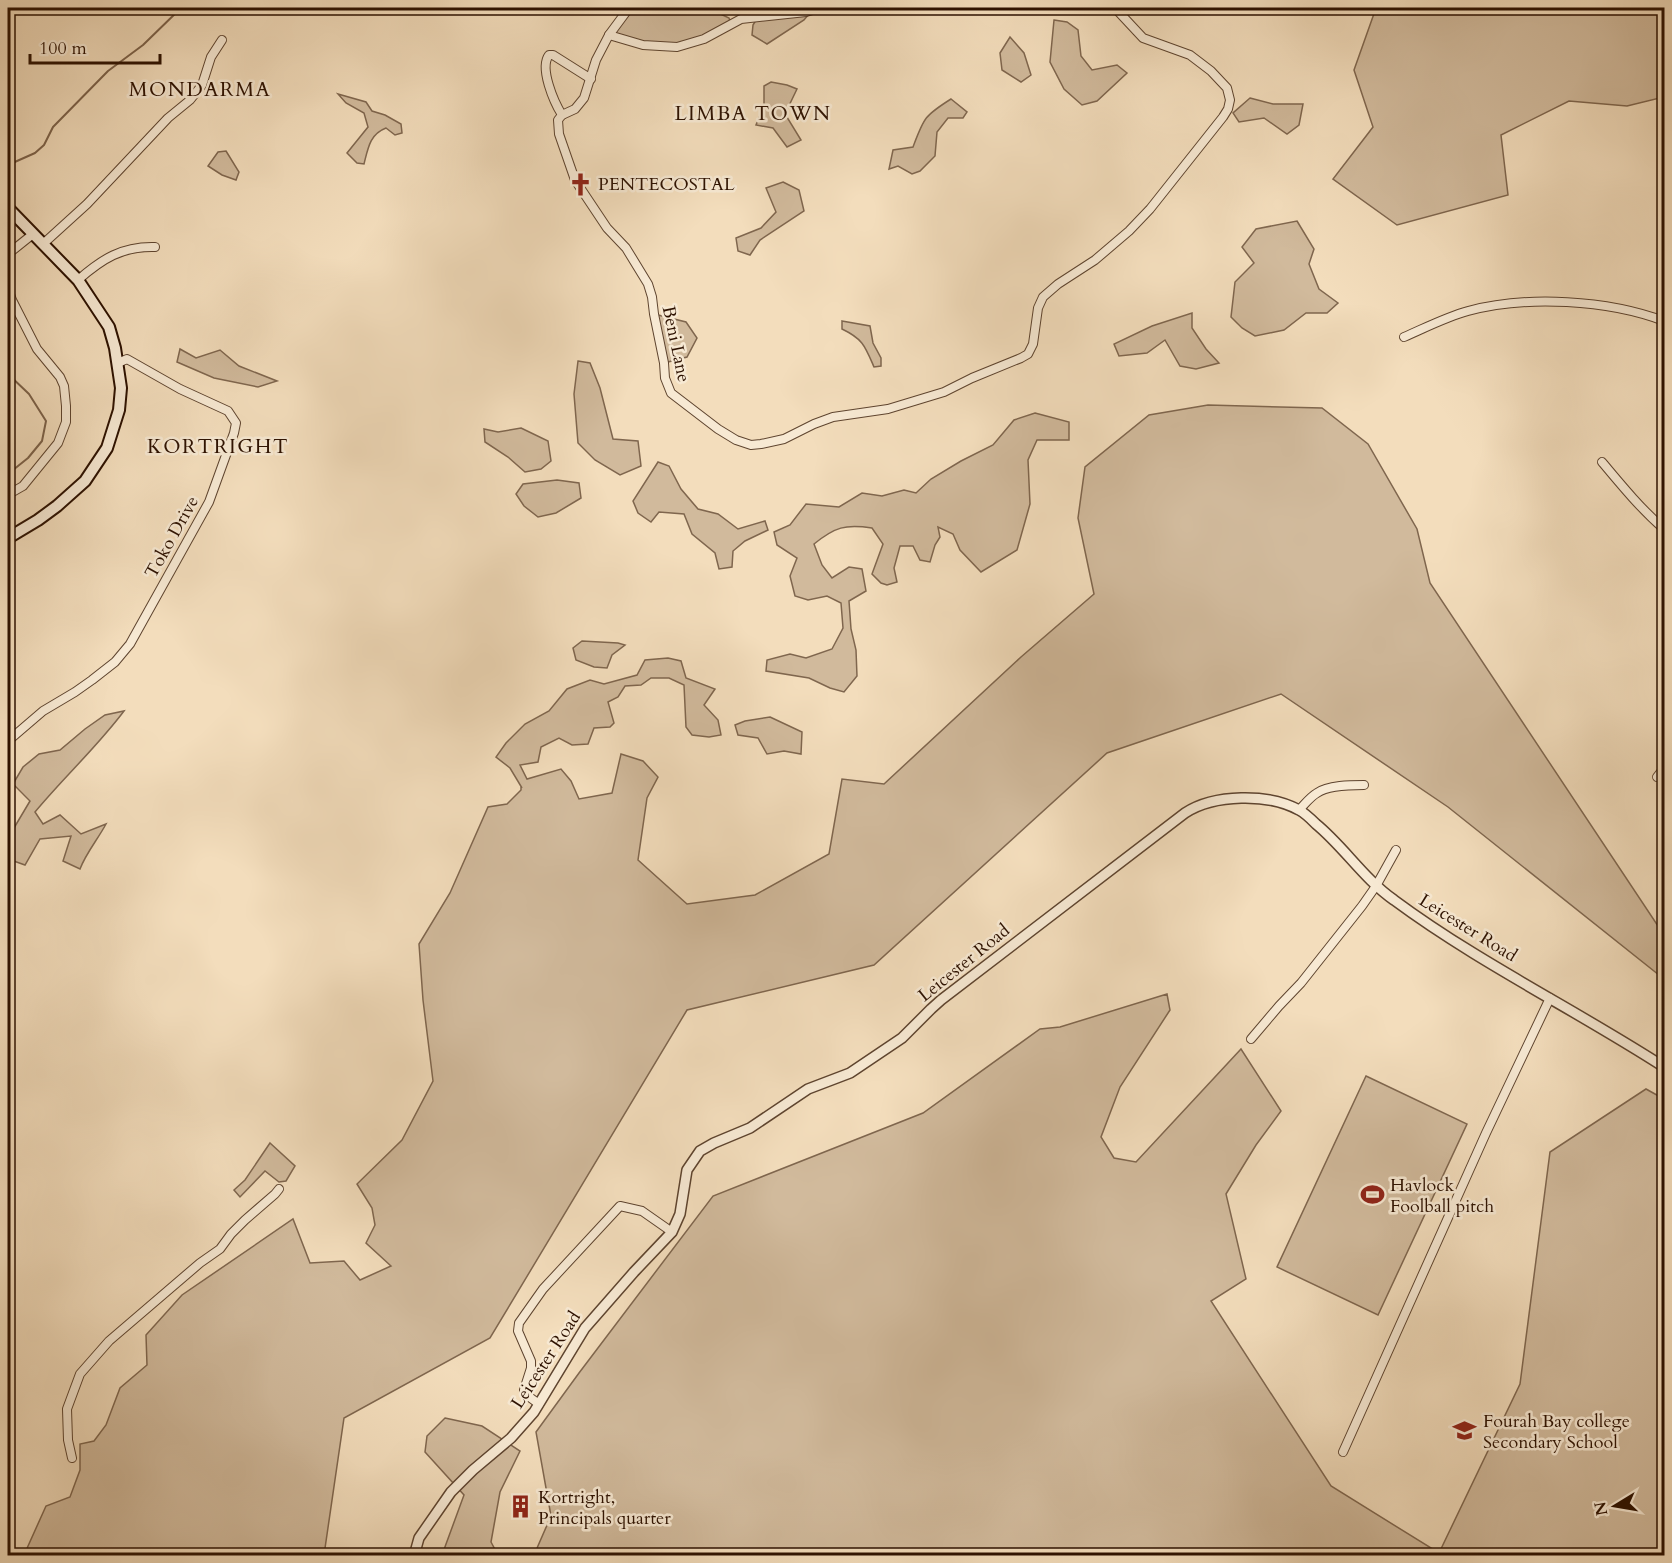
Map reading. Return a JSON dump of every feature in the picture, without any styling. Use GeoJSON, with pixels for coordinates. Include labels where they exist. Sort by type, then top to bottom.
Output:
{"type":"FeatureCollection","features":[{"type":"Feature","properties":{"kind":"main road"},"geometry":{"type":"LineString","coordinates":[[8,208],[78,280],[109,327],[116,348],[122,388],[119,410],[107,448],[85,481],[57,506],[8,538]]}},
{"type":"Feature","properties":{"kind":"street"},"geometry":{"type":"LineString","coordinates":[[591,79],[554,55],[546,58],[549,85],[555,104],[562,115],[575,109],[584,98],[591,79],[596,60],[609,35],[629,8]]}},
{"type":"Feature","properties":{"kind":"street"},"geometry":{"type":"LineString","coordinates":[[609,35],[643,45],[677,47],[704,39],[741,19],[806,12],[819,8]]}},
{"type":"Feature","properties":{"kind":"street","name":"Beni Lane"},"geometry":{"type":"LineString","coordinates":[[562,115],[558,120],[558,128],[575,180],[607,228],[626,248],[650,289],[665,378],[671,393],[694,412],[736,440],[751,445],[771,442],[784,439],[813,424],[833,417],[888,409],[915,402],[944,392],[1021,358],[1030,352],[1034,344],[1038,308],[1043,297],[1058,284],[1095,260],[1129,231],[1150,209],[1228,110],[1230,100],[1227,88],[1211,71],[1190,55],[1143,38],[1115,8]]}},
{"type":"Feature","properties":{"kind":"street"},"geometry":{"type":"LineString","coordinates":[[44,244],[87,204],[168,118],[190,100],[202,85],[211,57],[222,40]]}},
{"type":"Feature","properties":{"kind":"street"},"geometry":{"type":"LineString","coordinates":[[8,254],[33,234]]}},
{"type":"Feature","properties":{"kind":"street"},"geometry":{"type":"LineString","coordinates":[[78,280],[102,260],[132,249],[155,247]]}},
{"type":"Feature","properties":{"kind":"street"},"geometry":{"type":"LineString","coordinates":[[8,288],[33,342],[60,377],[64,386],[66,406],[65,426],[58,443],[41,461],[23,486],[9,494]]}},
{"type":"Feature","properties":{"kind":"street"},"geometry":{"type":"LineString","coordinates":[[1404,337],[1448,317],[1468,311],[1539,302],[1573,302],[1594,305],[1636,312],[1665,321]]}},
{"type":"Feature","properties":{"kind":"street","name":"Toko Drive"},"geometry":{"type":"LineString","coordinates":[[8,741],[43,711],[75,692],[115,662],[130,644],[209,502],[234,433],[236,423],[228,411],[180,389],[127,359],[118,363]]}},
{"type":"Feature","properties":{"kind":"street"},"geometry":{"type":"LineString","coordinates":[[1602,462],[1649,516],[1665,529]]}},
{"type":"Feature","properties":{"kind":"street"},"geometry":{"type":"LineString","coordinates":[[1657,777],[1665,768]]}},
{"type":"Feature","properties":{"kind":"street"},"geometry":{"type":"LineString","coordinates":[[1299,810],[1322,790],[1345,785],[1364,786]]}},
{"type":"Feature","properties":{"kind":"street","name":"Leicester Road"},"geometry":{"type":"LineString","coordinates":[[414,1556],[419,1538],[450,1492],[511,1438],[539,1404],[589,1323],[633,1272],[672,1232],[680,1214],[687,1170],[700,1151],[750,1128],[808,1089],[850,1073],[902,1038],[936,1004],[1139,847],[1185,813],[1204,803],[1245,798],[1276,802],[1299,810],[1333,839],[1376,886],[1404,908],[1665,1067]]}},
{"type":"Feature","properties":{"kind":"street"},"geometry":{"type":"LineString","coordinates":[[1251,1039],[1301,983],[1376,886],[1396,850]]}},
{"type":"Feature","properties":{"kind":"street"},"geometry":{"type":"LineString","coordinates":[[1343,1452],[1486,1133],[1550,998]]}},
{"type":"Feature","properties":{"kind":"street"},"geometry":{"type":"LineString","coordinates":[[72,1458],[68,1440],[67,1409],[80,1374],[109,1341],[200,1263],[220,1249],[231,1234],[279,1189]]}},
{"type":"Feature","properties":{"kind":"street"},"geometry":{"type":"LineString","coordinates":[[539,1404],[524,1390],[531,1361],[518,1331],[519,1323],[543,1289],[620,1206],[642,1211],[672,1232]]}},
{"type":"Feature","properties":{"kind":"shaded area"},"geometry":{"type":"Polygon","coordinates":[[[629,8],[708,8],[729,18],[731,24],[704,39],[658,47],[609,35],[629,8]]]}},
{"type":"Feature","properties":{"kind":"shaded area"},"geometry":{"type":"Polygon","coordinates":[[[763,8],[814,8],[804,20],[767,44],[752,35],[753,25],[763,8]]]}},
{"type":"Feature","properties":{"kind":"shaded area"},"geometry":{"type":"Polygon","coordinates":[[[1376,8],[1664,8],[1664,97],[1627,106],[1569,101],[1501,135],[1508,195],[1397,225],[1333,179],[1373,127],[1354,70],[1376,8]]]}},
{"type":"Feature","properties":{"kind":"shaded area"},"geometry":{"type":"Polygon","coordinates":[[[1054,20],[1067,22],[1078,30],[1081,56],[1092,70],[1117,65],[1127,73],[1097,101],[1082,105],[1064,89],[1050,62],[1054,20]]]}},
{"type":"Feature","properties":{"kind":"shaded area"},"geometry":{"type":"Polygon","coordinates":[[[1010,37],[1024,53],[1031,75],[1021,82],[1002,70],[1000,53],[1010,37]]]}},
{"type":"Feature","properties":{"kind":"shaded area"},"geometry":{"type":"Polygon","coordinates":[[[771,82],[797,89],[785,114],[801,140],[787,147],[773,128],[756,125],[764,106],[764,86],[771,82]]]}},
{"type":"Feature","properties":{"kind":"shaded area"},"geometry":{"type":"Polygon","coordinates":[[[338,94],[366,102],[372,111],[401,124],[402,133],[395,135],[386,128],[376,134],[370,142],[364,164],[357,163],[347,153],[368,127],[364,113],[346,103],[338,94]]]}},
{"type":"Feature","properties":{"kind":"shaded area"},"geometry":{"type":"Polygon","coordinates":[[[1250,98],[1273,104],[1303,104],[1299,125],[1287,134],[1264,118],[1239,122],[1233,113],[1250,98]]]}},
{"type":"Feature","properties":{"kind":"shaded area"},"geometry":{"type":"Polygon","coordinates":[[[951,99],[967,112],[963,118],[948,118],[937,132],[935,156],[920,171],[912,174],[898,166],[889,169],[893,150],[913,147],[926,118],[951,99]]]}},
{"type":"Feature","properties":{"kind":"shaded area"},"geometry":{"type":"Polygon","coordinates":[[[226,151],[239,172],[236,180],[208,166],[218,152],[226,151]]]}},
{"type":"Feature","properties":{"kind":"shaded area"},"geometry":{"type":"Polygon","coordinates":[[[783,182],[799,190],[804,211],[760,240],[750,255],[738,251],[736,238],[761,228],[776,212],[766,188],[783,182]]]}},
{"type":"Feature","properties":{"kind":"shaded area"},"geometry":{"type":"Polygon","coordinates":[[[1297,221],[1314,249],[1309,264],[1319,289],[1338,303],[1327,313],[1306,313],[1284,330],[1255,336],[1231,317],[1235,282],[1254,263],[1242,247],[1256,229],[1297,221]]]}},
{"type":"Feature","properties":{"kind":"shaded area"},"geometry":{"type":"Polygon","coordinates":[[[1192,313],[1192,328],[1219,363],[1196,369],[1180,366],[1165,340],[1147,353],[1119,356],[1114,344],[1152,326],[1192,313]]]}},
{"type":"Feature","properties":{"kind":"shaded area"},"geometry":{"type":"Polygon","coordinates":[[[654,314],[686,322],[697,338],[687,357],[664,363],[654,314]]]}},
{"type":"Feature","properties":{"kind":"shaded area"},"geometry":{"type":"Polygon","coordinates":[[[842,321],[870,326],[873,343],[881,358],[881,366],[874,367],[862,344],[855,336],[842,329],[842,321]]]}},
{"type":"Feature","properties":{"kind":"shaded area"},"geometry":{"type":"Polygon","coordinates":[[[180,349],[196,358],[220,350],[239,366],[277,381],[258,387],[214,378],[177,362],[180,349]]]}},
{"type":"Feature","properties":{"kind":"shaded area"},"geometry":{"type":"Polygon","coordinates":[[[578,361],[590,363],[600,388],[613,439],[638,441],[641,466],[620,475],[595,460],[578,443],[574,394],[578,361]]]}},
{"type":"Feature","properties":{"kind":"shaded area"},"geometry":{"type":"Polygon","coordinates":[[[1208,405],[1322,408],[1368,444],[1417,529],[1430,583],[1664,935],[1664,979],[1448,807],[1281,694],[1107,753],[874,965],[687,1010],[490,1338],[344,1418],[324,1555],[24,1555],[46,1506],[70,1497],[80,1470],[80,1444],[94,1441],[106,1425],[120,1388],[147,1365],[146,1335],[182,1295],[293,1219],[310,1263],[344,1261],[360,1280],[391,1266],[366,1243],[375,1225],[372,1208],[357,1184],[402,1140],[433,1081],[419,944],[450,893],[488,807],[507,804],[522,788],[510,768],[496,757],[525,724],[549,711],[567,689],[590,680],[604,684],[637,675],[645,660],[668,658],[681,661],[686,678],[715,689],[704,705],[718,720],[721,735],[709,737],[692,735],[686,727],[684,685],[669,678],[651,678],[641,685],[625,686],[618,697],[608,702],[614,723],[610,727],[594,728],[588,744],[572,745],[559,738],[541,747],[538,762],[520,765],[527,779],[561,769],[571,781],[579,799],[612,793],[621,754],[643,761],[658,777],[647,798],[638,860],[687,904],[755,895],[829,854],[842,779],[884,784],[1021,657],[1094,594],[1078,518],[1085,467],[1149,415],[1208,405]]]}},
{"type":"Feature","properties":{"kind":"shaded area"},"geometry":{"type":"Polygon","coordinates":[[[1035,413],[1069,422],[1069,440],[1037,440],[1028,460],[1030,504],[1017,550],[981,572],[960,550],[953,534],[938,527],[940,537],[930,562],[920,560],[913,546],[900,546],[894,568],[897,582],[887,585],[881,583],[872,574],[883,544],[872,528],[854,526],[834,530],[814,544],[822,565],[832,578],[849,567],[862,569],[866,591],[849,601],[857,676],[844,692],[809,678],[766,671],[767,660],[790,654],[806,658],[832,649],[843,628],[841,603],[827,596],[808,600],[795,596],[790,576],[797,558],[777,545],[774,532],[790,525],[806,504],[839,507],[862,493],[882,496],[904,490],[916,493],[931,479],[993,445],[1014,420],[1035,413]]]}},
{"type":"Feature","properties":{"kind":"shaded area"},"geometry":{"type":"Polygon","coordinates":[[[521,428],[548,441],[551,461],[541,469],[525,472],[485,442],[484,429],[498,432],[521,428]]]}},
{"type":"Feature","properties":{"kind":"shaded area"},"geometry":{"type":"Polygon","coordinates":[[[658,462],[669,466],[681,489],[698,509],[718,514],[738,529],[765,521],[768,530],[745,541],[733,551],[732,567],[719,569],[715,553],[692,534],[684,514],[659,512],[651,522],[638,513],[633,501],[658,462]]]}},
{"type":"Feature","properties":{"kind":"shaded area"},"geometry":{"type":"Polygon","coordinates":[[[557,480],[579,483],[581,498],[556,513],[538,517],[524,506],[516,494],[523,484],[557,480]]]}},
{"type":"Feature","properties":{"kind":"shaded area"},"geometry":{"type":"Polygon","coordinates":[[[582,641],[625,645],[612,655],[607,668],[594,667],[576,660],[573,648],[582,641]]]}},
{"type":"Feature","properties":{"kind":"shaded area"},"geometry":{"type":"Polygon","coordinates":[[[124,711],[35,812],[43,824],[60,815],[81,834],[106,824],[80,869],[63,861],[71,836],[40,839],[25,865],[8,859],[8,832],[11,833],[30,801],[13,784],[23,767],[39,754],[60,750],[105,715],[124,711]]]}},
{"type":"Feature","properties":{"kind":"shaded area"},"geometry":{"type":"Polygon","coordinates":[[[770,717],[802,732],[801,754],[784,751],[767,754],[758,738],[738,735],[735,725],[770,717]]]}},
{"type":"Feature","properties":{"kind":"shaded area"},"geometry":{"type":"Polygon","coordinates":[[[1167,994],[1170,1010],[1120,1087],[1101,1137],[1114,1158],[1136,1162],[1241,1049],[1281,1111],[1256,1145],[1226,1194],[1246,1279],[1211,1301],[1331,1486],[1439,1553],[1520,1384],[1550,1152],[1646,1089],[1664,1099],[1664,1555],[534,1555],[551,1516],[536,1432],[713,1196],[923,1113],[1040,1029],[1060,1027],[1167,994]]]}},
{"type":"Feature","properties":{"kind":"shaded area","name":"Havlock Foolball pitch"},"geometry":{"type":"Polygon","coordinates":[[[1366,1076],[1467,1124],[1378,1315],[1277,1267],[1366,1076]]]}},
{"type":"Feature","properties":{"kind":"shaded area"},"geometry":{"type":"Polygon","coordinates":[[[270,1143],[295,1166],[286,1181],[279,1182],[265,1171],[240,1197],[234,1190],[245,1180],[270,1143]]]}},
{"type":"Feature","properties":{"kind":"shaded area"},"geometry":{"type":"Polygon","coordinates":[[[445,1418],[482,1426],[520,1451],[500,1492],[491,1542],[498,1555],[442,1555],[464,1495],[425,1452],[427,1436],[445,1418]]]}},
{"type":"Feature","properties":{"kind":"waterway"},"geometry":{"type":"LineString","coordinates":[[8,165],[35,153],[44,145],[53,127],[108,71],[143,45],[181,8]]}},
{"type":"Feature","properties":{"kind":"waterway"},"geometry":{"type":"LineString","coordinates":[[8,374],[29,394],[46,421],[42,441],[28,458],[8,474]]}},
{"type":"Feature","properties":{"kind":"place","name":"PENTECOSTAL"},"geometry":{"type":"Point","coordinates":[580,184]}},
{"type":"Feature","properties":{"kind":"place","name":"Havlock Foolball pitch"},"geometry":{"type":"Point","coordinates":[1372,1195]}},
{"type":"Feature","properties":{"kind":"place","name":"Fourah Bay college Secondary School"},"geometry":{"type":"Point","coordinates":[1465,1431]}},
{"type":"Feature","properties":{"kind":"place","name":"Kortright, Principals quarter"},"geometry":{"type":"Point","coordinates":[520,1507]}},
{"type":"Feature","properties":{"kind":"district","name":"MONDARMA"},"geometry":{"type":"Point","coordinates":[200,89]}},
{"type":"Feature","properties":{"kind":"district","name":"LIMBA TOWN"},"geometry":{"type":"Point","coordinates":[753,113]}},
{"type":"Feature","properties":{"kind":"district","name":"KORTRIGHT"},"geometry":{"type":"Point","coordinates":[218,446]}}]}
